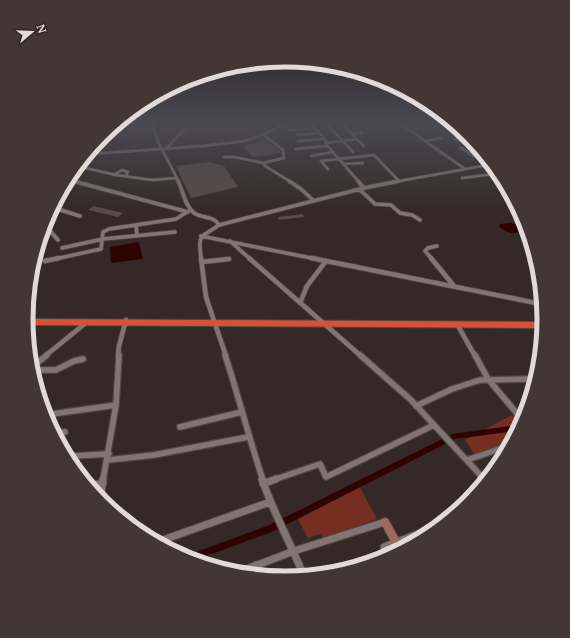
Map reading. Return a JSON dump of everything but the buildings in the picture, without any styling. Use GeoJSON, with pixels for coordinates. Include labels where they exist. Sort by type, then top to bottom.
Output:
{"type":"FeatureCollection","features":[{"type":"Feature","properties":{"kind":"highway"},"geometry":{"type":"LineString","coordinates":[[33,320],[537,325]]}},
{"type":"Feature","properties":{"kind":"street"},"geometry":{"type":"LineString","coordinates":[[95,154],[129,152]]}},
{"type":"Feature","properties":{"kind":"street"},"geometry":{"type":"LineString","coordinates":[[161,152],[195,213]]}},
{"type":"Feature","properties":{"kind":"street"},"geometry":{"type":"LineString","coordinates":[[224,157],[234,157],[263,163],[284,158],[285,152]]}},
{"type":"Feature","properties":{"kind":"street"},"geometry":{"type":"LineString","coordinates":[[311,156],[333,152],[364,188]]}},
{"type":"Feature","properties":{"kind":"street"},"geometry":{"type":"LineString","coordinates":[[440,152],[465,169]]}},
{"type":"Feature","properties":{"kind":"street"},"geometry":{"type":"LineString","coordinates":[[467,152],[479,159]]}},
{"type":"Feature","properties":{"kind":"street"},"geometry":{"type":"LineString","coordinates":[[328,169],[321,161],[374,155],[399,181]]}},
{"type":"Feature","properties":{"kind":"street"},"geometry":{"type":"LineString","coordinates":[[263,163],[266,168],[302,189],[313,200]]}},
{"type":"Feature","properties":{"kind":"street"},"geometry":{"type":"LineString","coordinates":[[344,164],[363,163]]}},
{"type":"Feature","properties":{"kind":"street"},"geometry":{"type":"LineString","coordinates":[[301,570],[263,484],[213,321],[206,297],[199,242],[201,236],[219,225],[313,200],[358,189],[484,165]]}},
{"type":"Feature","properties":{"kind":"street"},"geometry":{"type":"LineString","coordinates":[[84,167],[113,175],[156,181],[176,178]]}},
{"type":"Feature","properties":{"kind":"street"},"geometry":{"type":"LineString","coordinates":[[472,168],[483,176]]}},
{"type":"Feature","properties":{"kind":"street"},"geometry":{"type":"LineString","coordinates":[[462,178],[492,174]]}},
{"type":"Feature","properties":{"kind":"street"},"geometry":{"type":"LineString","coordinates":[[74,181],[128,197],[214,218],[219,225]]}},
{"type":"Feature","properties":{"kind":"street"},"geometry":{"type":"LineString","coordinates":[[358,189],[375,204],[391,205],[400,214],[412,215],[420,220]]}},
{"type":"Feature","properties":{"kind":"street"},"geometry":{"type":"LineString","coordinates":[[58,209],[80,216]]}},
{"type":"Feature","properties":{"kind":"street"},"geometry":{"type":"LineString","coordinates":[[45,261],[84,254],[101,249],[103,232],[105,230],[176,219],[183,216],[187,212]]}},
{"type":"Feature","properties":{"kind":"street"},"geometry":{"type":"LineString","coordinates":[[136,225],[137,236]]}},
{"type":"Feature","properties":{"kind":"street"},"geometry":{"type":"LineString","coordinates":[[48,232],[53,233],[58,240]]}},
{"type":"Feature","properties":{"kind":"street"},"geometry":{"type":"LineString","coordinates":[[62,248],[103,239],[175,232]]}},
{"type":"Feature","properties":{"kind":"street"},"geometry":{"type":"LineString","coordinates":[[201,236],[536,303]]}},
{"type":"Feature","properties":{"kind":"street"},"geometry":{"type":"LineString","coordinates":[[230,241],[300,304],[326,323],[416,406],[482,476]]}},
{"type":"Feature","properties":{"kind":"street"},"geometry":{"type":"LineString","coordinates":[[84,243],[84,254]]}},
{"type":"Feature","properties":{"kind":"street"},"geometry":{"type":"LineString","coordinates":[[437,246],[426,249],[425,251],[455,287]]}},
{"type":"Feature","properties":{"kind":"street"},"geometry":{"type":"LineString","coordinates":[[202,262],[229,259]]}},
{"type":"Feature","properties":{"kind":"street"},"geometry":{"type":"LineString","coordinates":[[300,304],[303,293],[326,261]]}},
{"type":"Feature","properties":{"kind":"street"},"geometry":{"type":"LineString","coordinates":[[37,363],[89,321]]}},
{"type":"Feature","properties":{"kind":"street"},"geometry":{"type":"LineString","coordinates":[[102,492],[116,405],[118,346],[125,321]]}},
{"type":"Feature","properties":{"kind":"street"},"geometry":{"type":"LineString","coordinates":[[457,324],[488,379],[518,415]]}},
{"type":"Feature","properties":{"kind":"street"},"geometry":{"type":"LineString","coordinates":[[38,370],[56,370],[74,361],[83,359]]}},
{"type":"Feature","properties":{"kind":"street"},"geometry":{"type":"LineString","coordinates":[[416,406],[452,389],[488,379],[529,379]]}},
{"type":"Feature","properties":{"kind":"street"},"geometry":{"type":"LineString","coordinates":[[52,414],[116,405]]}},
{"type":"Feature","properties":{"kind":"street"},"geometry":{"type":"LineString","coordinates":[[180,427],[242,412]]}},
{"type":"Feature","properties":{"kind":"street"},"geometry":{"type":"LineString","coordinates":[[263,484],[320,464],[326,477],[434,425]]}},
{"type":"Feature","properties":{"kind":"street"},"geometry":{"type":"LineString","coordinates":[[60,433],[65,432]]}},
{"type":"Feature","properties":{"kind":"street"},"geometry":{"type":"LineString","coordinates":[[73,456],[108,457],[154,455],[248,437]]}},
{"type":"Feature","properties":{"kind":"street"},"geometry":{"type":"LineString","coordinates":[[467,460],[501,448]]}},
{"type":"Feature","properties":{"kind":"street"},"geometry":{"type":"LineString","coordinates":[[96,485],[104,484]]}},
{"type":"Feature","properties":{"kind":"street"},"geometry":{"type":"LineString","coordinates":[[164,540],[270,502]]}},
{"type":"Feature","properties":{"kind":"street"},"geometry":{"type":"LineString","coordinates":[[256,569],[294,551],[386,522],[398,544]]}},
{"type":"Feature","properties":{"kind":"street"},"geometry":{"type":"LineString","coordinates":[[384,546],[396,545]]}},
{"type":"Feature","properties":{"kind":"shaded area"},"geometry":{"type":"Polygon","coordinates":[[[511,223],[519,225],[521,231],[512,233],[507,232],[499,227],[500,224],[511,223]]]}},
{"type":"Feature","properties":{"kind":"shaded area"},"geometry":{"type":"Polygon","coordinates":[[[139,242],[143,259],[111,263],[110,247],[139,242]]]}},
{"type":"Feature","properties":{"kind":"shaded area"},"geometry":{"type":"Polygon","coordinates":[[[512,415],[516,419],[499,452],[477,458],[465,440],[512,415]]]}},
{"type":"Feature","properties":{"kind":"shaded area"},"geometry":{"type":"Polygon","coordinates":[[[357,482],[377,519],[325,539],[320,534],[308,538],[294,512],[357,482]]]}},
{"type":"Feature","properties":{"kind":"waterway"},"geometry":{"type":"LineString","coordinates":[[198,555],[269,529],[454,436],[512,429]]}}]}
